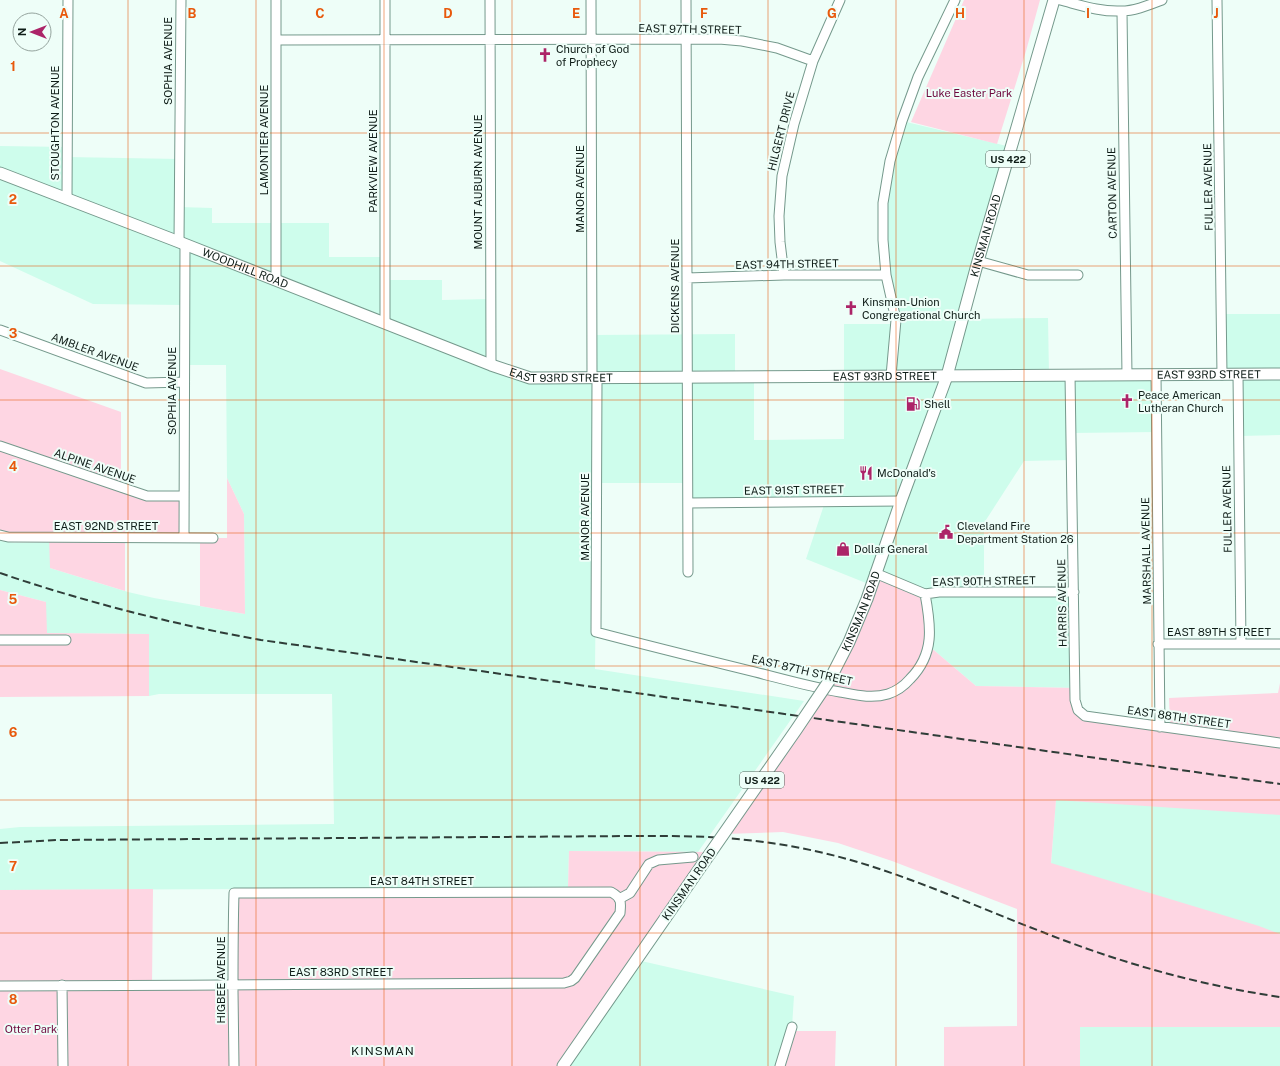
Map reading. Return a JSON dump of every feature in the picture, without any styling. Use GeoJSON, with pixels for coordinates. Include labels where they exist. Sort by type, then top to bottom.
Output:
{"type":"FeatureCollection","features":[{"type":"Feature","properties":{"kind":"main road","name":"KINSMAN ROAD"},"geometry":{"type":"LineString","coordinates":[[563,1066],[796,730],[829,681],[849,642],[867,599],[875,573],[947,376],[978,261],[1054,0]]}},
{"type":"Feature","properties":{"kind":"main road","name":"WOODHILL ROAD"},"geometry":{"type":"LineString","coordinates":[[0,173],[491,365]]}},
{"type":"Feature","properties":{"kind":"main road","name":"EAST 93RD STREET"},"geometry":{"type":"LineString","coordinates":[[491,365],[530,378],[1280,374]]}},
{"type":"Feature","properties":{"kind":"street","name":"STOUGHTON AVENUE"},"geometry":{"type":"LineString","coordinates":[[67,199],[68,0]]}},
{"type":"Feature","properties":{"kind":"street","name":"SOPHIA AVENUE"},"geometry":{"type":"LineString","coordinates":[[181,0],[184,538]]}},
{"type":"Feature","properties":{"kind":"street","name":"LAMONTIER AVENUE"},"geometry":{"type":"LineString","coordinates":[[276,0],[276,280]]}},
{"type":"Feature","properties":{"kind":"street","name":"PARKVIEW AVENUE"},"geometry":{"type":"LineString","coordinates":[[385,0],[385,323]]}},
{"type":"Feature","properties":{"kind":"street","name":"MOUNT AUBURN AVENUE"},"geometry":{"type":"LineString","coordinates":[[490,0],[491,365]]}},
{"type":"Feature","properties":{"kind":"street","name":"MANOR AVENUE"},"geometry":{"type":"LineString","coordinates":[[591,0],[596,632]]}},
{"type":"Feature","properties":{"kind":"street","name":"DICKENS AVENUE"},"geometry":{"type":"LineString","coordinates":[[686,0],[688,572]]}},
{"type":"Feature","properties":{"kind":"street","name":"HILGERT DRIVE"},"geometry":{"type":"LineString","coordinates":[[784,275],[779,223],[782,176],[794,124],[813,61],[840,0]]}},
{"type":"Feature","properties":{"kind":"street"},"geometry":{"type":"LineString","coordinates":[[891,376],[896,320],[886,275],[883,240],[883,203],[890,161],[902,121],[918,77],[955,0]]}},
{"type":"Feature","properties":{"kind":"street"},"geometry":{"type":"LineString","coordinates":[[1060,0],[1093,8],[1122,12],[1143,8],[1162,0]]}},
{"type":"Feature","properties":{"kind":"street","name":"FULLER AVENUE"},"geometry":{"type":"LineString","coordinates":[[1217,0],[1222,375]]}},
{"type":"Feature","properties":{"kind":"street","name":"CARTON AVENUE"},"geometry":{"type":"LineString","coordinates":[[1122,12],[1127,375]]}},
{"type":"Feature","properties":{"kind":"street","name":"EAST 97TH STREET"},"geometry":{"type":"LineString","coordinates":[[276,40],[719,39],[742,41],[777,48],[813,61]]}},
{"type":"Feature","properties":{"kind":"street"},"geometry":{"type":"LineString","coordinates":[[978,261],[1028,275],[1078,275]]}},
{"type":"Feature","properties":{"kind":"street","name":"EAST 94TH STREET"},"geometry":{"type":"LineString","coordinates":[[687,278],[784,275],[886,275]]}},
{"type":"Feature","properties":{"kind":"street","name":"AMBLER AVENUE"},"geometry":{"type":"LineString","coordinates":[[0,330],[146,383],[184,382]]}},
{"type":"Feature","properties":{"kind":"street","name":"HARRIS AVENUE"},"geometry":{"type":"LineString","coordinates":[[1070,375],[1075,700],[1078,710]]}},
{"type":"Feature","properties":{"kind":"street","name":"MARSHALL AVENUE"},"geometry":{"type":"LineString","coordinates":[[1156,375],[1160,727]]}},
{"type":"Feature","properties":{"kind":"street","name":"FULLER AVENUE"},"geometry":{"type":"LineString","coordinates":[[1238,375],[1241,644]]}},
{"type":"Feature","properties":{"kind":"street","name":"ALPINE AVENUE"},"geometry":{"type":"LineString","coordinates":[[0,446],[147,496],[184,496]]}},
{"type":"Feature","properties":{"kind":"street","name":"EAST 91ST STREET"},"geometry":{"type":"LineString","coordinates":[[688,503],[901,501]]}},
{"type":"Feature","properties":{"kind":"street","name":"EAST 92ND STREET"},"geometry":{"type":"LineString","coordinates":[[0,535],[8,538],[213,538]]}},
{"type":"Feature","properties":{"kind":"street","name":"EAST 90TH STREET"},"geometry":{"type":"LineString","coordinates":[[875,573],[925,594],[939,592],[1074,592]]}},
{"type":"Feature","properties":{"kind":"street","name":"EAST 87TH STREET"},"geometry":{"type":"LineString","coordinates":[[596,632],[818,688],[860,696],[875,696],[887,694],[899,689],[918,672],[925,660],[929,646],[930,634],[929,616],[925,594]]}},
{"type":"Feature","properties":{"kind":"street"},"geometry":{"type":"LineString","coordinates":[[0,640],[66,640]]}},
{"type":"Feature","properties":{"kind":"street","name":"EAST 89TH STREET"},"geometry":{"type":"LineString","coordinates":[[1158,644],[1280,644]]}},
{"type":"Feature","properties":{"kind":"street","name":"EAST 88TH STREET"},"geometry":{"type":"LineString","coordinates":[[1078,710],[1085,716],[1280,743]]}},
{"type":"Feature","properties":{"kind":"street"},"geometry":{"type":"LineString","coordinates":[[619,899],[630,893],[649,864],[658,860],[693,857]]}},
{"type":"Feature","properties":{"kind":"street","name":"EAST 84TH STREET"},"geometry":{"type":"LineString","coordinates":[[234,894],[611,892],[618,895],[619,899]]}},
{"type":"Feature","properties":{"kind":"street","name":"HIGBEE AVENUE"},"geometry":{"type":"LineString","coordinates":[[234,894],[234,1066]]}},
{"type":"Feature","properties":{"kind":"street","name":"EAST 83RD STREET"},"geometry":{"type":"LineString","coordinates":[[0,986],[564,983],[575,978],[620,913],[619,899]]}},
{"type":"Feature","properties":{"kind":"street"},"geometry":{"type":"LineString","coordinates":[[62,985],[63,1066]]}},
{"type":"Feature","properties":{"kind":"street"},"geometry":{"type":"LineString","coordinates":[[780,1066],[792,1027]]}},
{"type":"Feature","properties":{"kind":"shaded area"},"geometry":{"type":"Polygon","coordinates":[[[902,121],[1011,147],[962,319],[1048,318],[1049,375],[1156,375],[1157,432],[1071,433],[1071,460],[1024,461],[984,523],[984,592],[1074,592],[1075,688],[976,686],[929,646],[871,585],[806,559],[825,502],[688,503],[688,483],[597,483],[595,669],[804,701],[698,852],[569,851],[568,888],[0,890],[0,829],[20,827],[334,824],[332,694],[159,694],[149,696],[149,634],[46,633],[46,602],[0,590],[0,541],[14,543],[50,543],[50,568],[128,592],[245,614],[244,514],[227,478],[226,365],[184,365],[184,305],[93,304],[0,261],[0,146],[67,147],[67,157],[180,159],[179,207],[212,208],[212,223],[329,223],[329,257],[385,257],[385,280],[442,280],[442,300],[490,299],[491,365],[530,378],[592,378],[592,335],[735,334],[735,377],[754,377],[754,440],[844,439],[844,324],[895,324],[886,275],[883,203],[902,121]]]}},
{"type":"Feature","properties":{"kind":"shaded area"},"geometry":{"type":"Polygon","coordinates":[[[1221,314],[1280,314],[1280,435],[1239,436],[1238,375],[1222,375],[1221,314]]]}},
{"type":"Feature","properties":{"kind":"shaded area"},"geometry":{"type":"Polygon","coordinates":[[[1057,784],[1280,805],[1280,1066],[1036,1066],[1057,784]]]}},
{"type":"Feature","properties":{"kind":"shaded area"},"geometry":{"type":"Polygon","coordinates":[[[637,960],[794,996],[792,1027],[780,1066],[563,1066],[637,960]]]}},
{"type":"Feature","properties":{"kind":"green space","name":"Luke Easter Park"},"geometry":{"type":"Polygon","coordinates":[[[964,0],[1040,0],[997,144],[911,122],[964,0]]]}},
{"type":"Feature","properties":{"kind":"green space"},"geometry":{"type":"Polygon","coordinates":[[[0,369],[121,412],[121,487],[147,496],[184,496],[184,538],[125,538],[125,591],[50,568],[49,538],[0,535],[0,369]]]}},
{"type":"Feature","properties":{"kind":"green space"},"geometry":{"type":"Polygon","coordinates":[[[227,478],[244,514],[245,614],[200,606],[200,538],[227,538],[227,478]]]}},
{"type":"Feature","properties":{"kind":"green space"},"geometry":{"type":"Polygon","coordinates":[[[875,573],[925,594],[929,646],[976,686],[1075,688],[1085,716],[1280,743],[1280,815],[1056,800],[1051,863],[1259,926],[1280,934],[1280,1027],[1080,1027],[1080,1066],[944,1066],[944,1027],[1017,1026],[1017,909],[892,861],[838,843],[783,832],[724,834],[829,681],[875,573]]]}},
{"type":"Feature","properties":{"kind":"green space"},"geometry":{"type":"Polygon","coordinates":[[[0,590],[46,602],[47,633],[149,634],[149,696],[0,697],[0,590]]]}},
{"type":"Feature","properties":{"kind":"green space"},"geometry":{"type":"Polygon","coordinates":[[[1280,683],[1280,738],[1170,724],[1169,698],[1278,693],[1280,683]]]}},
{"type":"Feature","properties":{"kind":"green space","name":"Otter Park"},"geometry":{"type":"Polygon","coordinates":[[[569,851],[712,852],[563,1066],[0,1066],[0,890],[153,889],[152,985],[233,985],[234,893],[568,888],[569,851]]]}},
{"type":"Feature","properties":{"kind":"green space"},"geometry":{"type":"Polygon","coordinates":[[[796,1031],[836,1031],[835,1066],[785,1066],[796,1031]]]}},
{"type":"Feature","properties":{"kind":"railway"},"geometry":{"type":"LineString","coordinates":[[0,573],[96,603],[195,627],[261,640],[1280,784]]}},
{"type":"Feature","properties":{"kind":"railway"},"geometry":{"type":"LineString","coordinates":[[0,843],[58,840],[638,836],[704,837],[756,841],[847,859],[897,875],[1074,944],[1161,972],[1220,986],[1280,997]]}},
{"type":"Feature","properties":{"kind":"place","name":"Church of God of Prophecy"},"geometry":{"type":"Point","coordinates":[545,55]}},
{"type":"Feature","properties":{"kind":"place","name":"Kinsman-Union Congregational Church"},"geometry":{"type":"Point","coordinates":[851,308]}},
{"type":"Feature","properties":{"kind":"place","name":"Peace American Lutheran Church"},"geometry":{"type":"Point","coordinates":[1127,401]}},
{"type":"Feature","properties":{"kind":"place","name":"Shell"},"geometry":{"type":"Point","coordinates":[913,404]}},
{"type":"Feature","properties":{"kind":"place","name":"McDonald's"},"geometry":{"type":"Point","coordinates":[866,473]}},
{"type":"Feature","properties":{"kind":"place","name":"Cleveland Fire Department Station 26"},"geometry":{"type":"Point","coordinates":[946,532]}},
{"type":"Feature","properties":{"kind":"place","name":"Dollar General"},"geometry":{"type":"Point","coordinates":[843,549]}},
{"type":"Feature","properties":{"kind":"district","name":"KINSMAN"},"geometry":{"type":"Point","coordinates":[383,1051]}}]}
